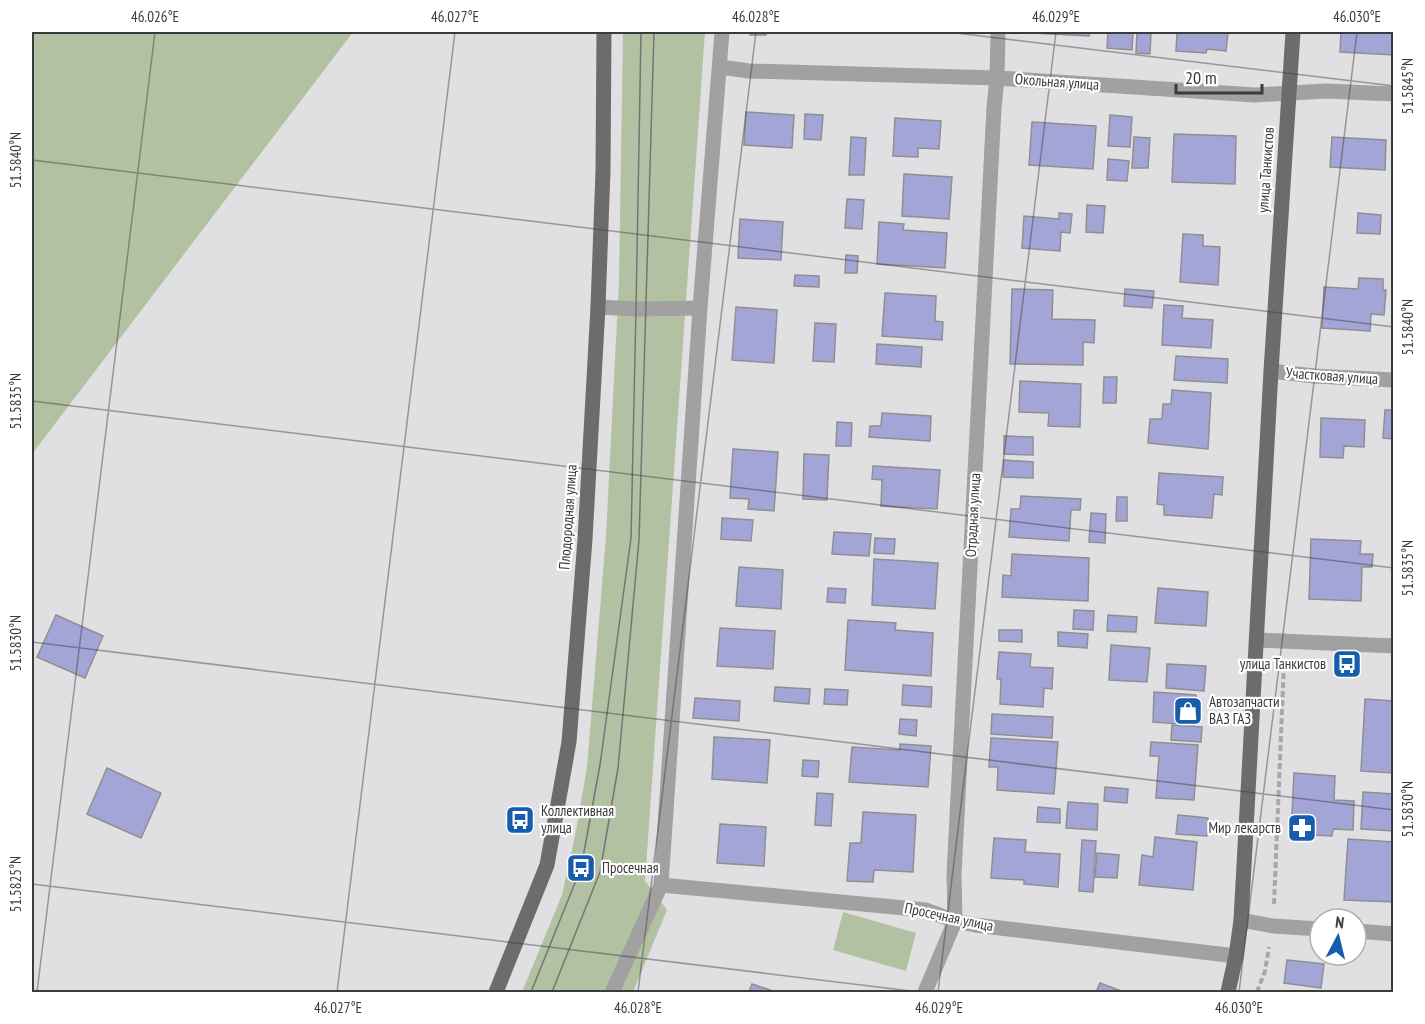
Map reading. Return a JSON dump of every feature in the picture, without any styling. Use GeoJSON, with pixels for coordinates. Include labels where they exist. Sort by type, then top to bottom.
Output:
{"type":"FeatureCollection","features":[{"type":"Feature","properties":{"kind":"main road","name":"Плодородная улица"},"geometry":{"type":"LineString","coordinates":[[496,993],[547,865],[569,742],[585,539],[598,307],[603,171],[604,32]]}},
{"type":"Feature","properties":{"kind":"main road","name":"улица Танкистов"},"geometry":{"type":"LineString","coordinates":[[1228,993],[1241,920],[1271,371],[1293,32]]}},
{"type":"Feature","properties":{"kind":"street"},"geometry":{"type":"LineString","coordinates":[[612,993],[661,885],[700,308],[722,32]]}},
{"type":"Feature","properties":{"kind":"street","name":"Отрадная улица"},"geometry":{"type":"LineString","coordinates":[[925,993],[955,921],[954,874],[998,32]]}},
{"type":"Feature","properties":{"kind":"street","name":"Окольная улица"},"geometry":{"type":"LineString","coordinates":[[720,67],[749,71],[997,78],[1255,95],[1326,91],[1394,94]]}},
{"type":"Feature","properties":{"kind":"street"},"geometry":{"type":"LineString","coordinates":[[598,307],[700,308]]}},
{"type":"Feature","properties":{"kind":"street","name":"Участковая улица"},"geometry":{"type":"LineString","coordinates":[[1271,371],[1314,376],[1394,380]]}},
{"type":"Feature","properties":{"kind":"street"},"geometry":{"type":"LineString","coordinates":[[1257,639],[1394,646]]}},
{"type":"Feature","properties":{"kind":"street","name":"Просечная улица"},"geometry":{"type":"LineString","coordinates":[[661,885],[926,909],[955,921],[975,925],[1236,956]]}},
{"type":"Feature","properties":{"kind":"street"},"geometry":{"type":"LineString","coordinates":[[1241,920],[1273,926],[1308,928]]}},
{"type":"Feature","properties":{"kind":"street"},"geometry":{"type":"LineString","coordinates":[[1368,932],[1394,934]]}},
{"type":"Feature","properties":{"kind":"path"},"geometry":{"type":"LineString","coordinates":[[1257,993],[1265,971],[1273,926],[1285,641]]}},
{"type":"Feature","properties":{"kind":"green space"},"geometry":{"type":"Polygon","coordinates":[[[32,32],[353,32],[32,454],[32,32]]]}},
{"type":"Feature","properties":{"kind":"green space"},"geometry":{"type":"Polygon","coordinates":[[[623,32],[705,32],[645,881],[667,910],[633,992],[522,992],[562,895],[587,767],[606,536],[619,281],[623,32]]]}},
{"type":"Feature","properties":{"kind":"green space"},"geometry":{"type":"Polygon","coordinates":[[[843,912],[916,933],[906,971],[833,950],[843,912]]]}},
{"type":"Feature","properties":{"kind":"building"},"geometry":{"type":"Polygon","coordinates":[[[750,32],[766,32],[766,35],[750,35],[750,32]]]}},
{"type":"Feature","properties":{"kind":"building"},"geometry":{"type":"Polygon","coordinates":[[[1032,32],[1090,32],[1089,36],[1032,32]]]}},
{"type":"Feature","properties":{"kind":"building"},"geometry":{"type":"Polygon","coordinates":[[[1108,32],[1133,32],[1132,50],[1107,48],[1108,32]]]}},
{"type":"Feature","properties":{"kind":"building"},"geometry":{"type":"Polygon","coordinates":[[[1137,32],[1151,32],[1150,54],[1136,53],[1137,32]]]}},
{"type":"Feature","properties":{"kind":"building"},"geometry":{"type":"Polygon","coordinates":[[[1177,32],[1228,32],[1226,51],[1207,49],[1206,53],[1176,51],[1177,32]]]}},
{"type":"Feature","properties":{"kind":"building"},"geometry":{"type":"Polygon","coordinates":[[[1341,32],[1394,32],[1394,55],[1340,52],[1341,32]]]}},
{"type":"Feature","properties":{"kind":"building"},"geometry":{"type":"Polygon","coordinates":[[[746,112],[794,115],[792,148],[744,145],[746,112]]]}},
{"type":"Feature","properties":{"kind":"building"},"geometry":{"type":"Polygon","coordinates":[[[805,114],[823,115],[821,140],[804,139],[805,114]]]}},
{"type":"Feature","properties":{"kind":"building"},"geometry":{"type":"Polygon","coordinates":[[[1110,115],[1132,117],[1130,147],[1108,146],[1110,115]]]}},
{"type":"Feature","properties":{"kind":"building"},"geometry":{"type":"Polygon","coordinates":[[[895,118],[941,121],[939,149],[918,148],[918,157],[893,156],[895,118]]]}},
{"type":"Feature","properties":{"kind":"building"},"geometry":{"type":"Polygon","coordinates":[[[1032,122],[1096,126],[1093,169],[1029,165],[1032,122]]]}},
{"type":"Feature","properties":{"kind":"building"},"geometry":{"type":"Polygon","coordinates":[[[1174,134],[1236,136],[1235,184],[1172,182],[1174,134]]]}},
{"type":"Feature","properties":{"kind":"building"},"geometry":{"type":"Polygon","coordinates":[[[851,137],[866,138],[864,175],[849,175],[851,137]]]}},
{"type":"Feature","properties":{"kind":"building"},"geometry":{"type":"Polygon","coordinates":[[[1134,137],[1150,138],[1148,168],[1132,168],[1134,137]]]}},
{"type":"Feature","properties":{"kind":"building"},"geometry":{"type":"Polygon","coordinates":[[[1332,137],[1386,140],[1385,170],[1330,167],[1332,137]]]}},
{"type":"Feature","properties":{"kind":"building"},"geometry":{"type":"Polygon","coordinates":[[[1108,159],[1129,161],[1127,181],[1107,180],[1108,159]]]}},
{"type":"Feature","properties":{"kind":"building"},"geometry":{"type":"Polygon","coordinates":[[[904,174],[952,177],[949,219],[902,216],[904,174]]]}},
{"type":"Feature","properties":{"kind":"building"},"geometry":{"type":"Polygon","coordinates":[[[847,199],[864,200],[862,229],[845,228],[847,199]]]}},
{"type":"Feature","properties":{"kind":"building"},"geometry":{"type":"Polygon","coordinates":[[[1087,205],[1105,206],[1103,233],[1086,232],[1087,205]]]}},
{"type":"Feature","properties":{"kind":"building"},"geometry":{"type":"Polygon","coordinates":[[[1059,213],[1072,214],[1070,233],[1061,232],[1060,251],[1022,248],[1024,216],[1059,219],[1059,213]]]}},
{"type":"Feature","properties":{"kind":"building"},"geometry":{"type":"Polygon","coordinates":[[[1358,213],[1381,215],[1380,234],[1357,233],[1358,213]]]}},
{"type":"Feature","properties":{"kind":"building"},"geometry":{"type":"Polygon","coordinates":[[[740,219],[783,222],[781,260],[738,258],[740,219]]]}},
{"type":"Feature","properties":{"kind":"building"},"geometry":{"type":"Polygon","coordinates":[[[879,222],[904,224],[903,230],[947,233],[945,268],[877,264],[879,222]]]}},
{"type":"Feature","properties":{"kind":"building"},"geometry":{"type":"Polygon","coordinates":[[[1183,234],[1203,235],[1203,246],[1220,247],[1218,285],[1180,282],[1183,234]]]}},
{"type":"Feature","properties":{"kind":"building"},"geometry":{"type":"Polygon","coordinates":[[[846,255],[858,256],[857,273],[845,273],[846,255]]]}},
{"type":"Feature","properties":{"kind":"building"},"geometry":{"type":"Polygon","coordinates":[[[795,275],[819,276],[819,287],[794,286],[795,275]]]}},
{"type":"Feature","properties":{"kind":"building"},"geometry":{"type":"Polygon","coordinates":[[[1359,278],[1383,279],[1383,290],[1386,290],[1384,315],[1371,314],[1370,331],[1322,328],[1324,287],[1358,289],[1359,278]]]}},
{"type":"Feature","properties":{"kind":"building"},"geometry":{"type":"Polygon","coordinates":[[[1012,289],[1053,290],[1052,319],[1095,320],[1094,343],[1083,342],[1083,365],[1010,364],[1012,289]]]}},
{"type":"Feature","properties":{"kind":"building"},"geometry":{"type":"Polygon","coordinates":[[[1125,289],[1154,291],[1152,308],[1124,306],[1125,289]]]}},
{"type":"Feature","properties":{"kind":"building"},"geometry":{"type":"Polygon","coordinates":[[[885,293],[936,296],[935,321],[943,322],[942,340],[882,336],[885,293]]]}},
{"type":"Feature","properties":{"kind":"building"},"geometry":{"type":"Polygon","coordinates":[[[1164,305],[1183,306],[1182,318],[1213,320],[1211,348],[1162,345],[1164,305]]]}},
{"type":"Feature","properties":{"kind":"building"},"geometry":{"type":"Polygon","coordinates":[[[736,307],[777,310],[774,363],[732,360],[736,307]]]}},
{"type":"Feature","properties":{"kind":"building"},"geometry":{"type":"Polygon","coordinates":[[[815,323],[836,324],[834,362],[813,361],[815,323]]]}},
{"type":"Feature","properties":{"kind":"building"},"geometry":{"type":"Polygon","coordinates":[[[877,344],[922,347],[921,367],[876,364],[877,344]]]}},
{"type":"Feature","properties":{"kind":"building"},"geometry":{"type":"Polygon","coordinates":[[[1176,356],[1228,359],[1227,383],[1174,380],[1176,356]]]}},
{"type":"Feature","properties":{"kind":"building"},"geometry":{"type":"Polygon","coordinates":[[[1104,377],[1117,377],[1116,403],[1103,403],[1104,377]]]}},
{"type":"Feature","properties":{"kind":"building"},"geometry":{"type":"Polygon","coordinates":[[[1020,381],[1081,384],[1080,427],[1048,426],[1049,413],[1019,412],[1020,381]]]}},
{"type":"Feature","properties":{"kind":"building"},"geometry":{"type":"Polygon","coordinates":[[[1172,390],[1211,393],[1208,449],[1148,443],[1150,419],[1162,419],[1163,404],[1171,404],[1172,390]]]}},
{"type":"Feature","properties":{"kind":"building"},"geometry":{"type":"Polygon","coordinates":[[[1385,410],[1394,410],[1394,439],[1383,438],[1385,410]]]}},
{"type":"Feature","properties":{"kind":"building"},"geometry":{"type":"Polygon","coordinates":[[[882,413],[931,416],[930,441],[869,437],[870,426],[881,426],[882,413]]]}},
{"type":"Feature","properties":{"kind":"building"},"geometry":{"type":"Polygon","coordinates":[[[1321,418],[1365,420],[1364,447],[1344,446],[1343,458],[1320,457],[1321,418]]]}},
{"type":"Feature","properties":{"kind":"building"},"geometry":{"type":"Polygon","coordinates":[[[837,422],[852,423],[851,446],[836,446],[837,422]]]}},
{"type":"Feature","properties":{"kind":"building"},"geometry":{"type":"Polygon","coordinates":[[[1004,436],[1033,437],[1033,455],[1004,454],[1004,436]]]}},
{"type":"Feature","properties":{"kind":"building"},"geometry":{"type":"Polygon","coordinates":[[[733,449],[778,452],[774,511],[748,509],[749,499],[730,498],[733,449]]]}},
{"type":"Feature","properties":{"kind":"building"},"geometry":{"type":"Polygon","coordinates":[[[804,454],[829,455],[827,500],[803,499],[804,454]]]}},
{"type":"Feature","properties":{"kind":"building"},"geometry":{"type":"Polygon","coordinates":[[[1004,460],[1033,462],[1033,478],[1003,477],[1004,460]]]}},
{"type":"Feature","properties":{"kind":"building"},"geometry":{"type":"Polygon","coordinates":[[[873,466],[940,470],[937,509],[881,506],[882,480],[872,479],[873,466]]]}},
{"type":"Feature","properties":{"kind":"building"},"geometry":{"type":"Polygon","coordinates":[[[1159,473],[1223,477],[1222,495],[1214,494],[1212,518],[1164,515],[1164,505],[1157,504],[1159,473]]]}},
{"type":"Feature","properties":{"kind":"building"},"geometry":{"type":"Polygon","coordinates":[[[1021,496],[1081,499],[1080,510],[1071,510],[1069,541],[1009,537],[1011,509],[1020,509],[1021,496]]]}},
{"type":"Feature","properties":{"kind":"building"},"geometry":{"type":"Polygon","coordinates":[[[1117,497],[1127,497],[1127,521],[1116,521],[1117,497]]]}},
{"type":"Feature","properties":{"kind":"building"},"geometry":{"type":"Polygon","coordinates":[[[1091,513],[1106,514],[1105,543],[1089,542],[1091,513]]]}},
{"type":"Feature","properties":{"kind":"building"},"geometry":{"type":"Polygon","coordinates":[[[722,518],[753,520],[751,541],[721,539],[722,518]]]}},
{"type":"Feature","properties":{"kind":"building"},"geometry":{"type":"Polygon","coordinates":[[[834,532],[871,534],[869,556],[832,554],[834,532]]]}},
{"type":"Feature","properties":{"kind":"building"},"geometry":{"type":"Polygon","coordinates":[[[875,538],[895,539],[894,554],[874,553],[875,538]]]}},
{"type":"Feature","properties":{"kind":"building"},"geometry":{"type":"Polygon","coordinates":[[[1311,539],[1361,541],[1360,554],[1373,554],[1372,567],[1362,567],[1361,601],[1309,599],[1311,539]]]}},
{"type":"Feature","properties":{"kind":"building"},"geometry":{"type":"Polygon","coordinates":[[[1012,554],[1089,558],[1088,601],[1002,597],[1003,575],[1011,576],[1012,554]]]}},
{"type":"Feature","properties":{"kind":"building"},"geometry":{"type":"Polygon","coordinates":[[[874,559],[938,563],[935,609],[872,605],[874,559]]]}},
{"type":"Feature","properties":{"kind":"building"},"geometry":{"type":"Polygon","coordinates":[[[739,567],[783,570],[781,609],[736,606],[739,567]]]}},
{"type":"Feature","properties":{"kind":"building"},"geometry":{"type":"Polygon","coordinates":[[[828,588],[846,589],[845,603],[827,602],[828,588]]]}},
{"type":"Feature","properties":{"kind":"building"},"geometry":{"type":"Polygon","coordinates":[[[1158,588],[1208,592],[1206,626],[1155,623],[1158,588]]]}},
{"type":"Feature","properties":{"kind":"building"},"geometry":{"type":"Polygon","coordinates":[[[1074,610],[1094,611],[1093,630],[1073,629],[1074,610]]]}},
{"type":"Feature","properties":{"kind":"building"},"geometry":{"type":"Polygon","coordinates":[[[56,615],[103,636],[85,678],[37,657],[56,615]]]}},
{"type":"Feature","properties":{"kind":"building"},"geometry":{"type":"Polygon","coordinates":[[[1108,615],[1137,617],[1136,632],[1107,631],[1108,615]]]}},
{"type":"Feature","properties":{"kind":"building"},"geometry":{"type":"Polygon","coordinates":[[[848,620],[896,623],[895,630],[933,633],[931,676],[845,670],[848,620]]]}},
{"type":"Feature","properties":{"kind":"building"},"geometry":{"type":"Polygon","coordinates":[[[720,628],[775,631],[773,669],[717,666],[720,628]]]}},
{"type":"Feature","properties":{"kind":"building"},"geometry":{"type":"Polygon","coordinates":[[[999,630],[1022,630],[1022,642],[999,641],[999,630]]]}},
{"type":"Feature","properties":{"kind":"building"},"geometry":{"type":"Polygon","coordinates":[[[1058,632],[1088,634],[1087,648],[1058,646],[1058,632]]]}},
{"type":"Feature","properties":{"kind":"building"},"geometry":{"type":"Polygon","coordinates":[[[1111,645],[1150,648],[1147,682],[1109,680],[1111,645]]]}},
{"type":"Feature","properties":{"kind":"building"},"geometry":{"type":"Polygon","coordinates":[[[999,652],[1031,654],[1030,667],[1053,668],[1052,689],[1044,688],[1043,707],[1000,704],[1001,679],[997,679],[999,652]]]}},
{"type":"Feature","properties":{"kind":"building"},"geometry":{"type":"Polygon","coordinates":[[[1167,664],[1206,666],[1204,691],[1166,688],[1167,664]]]}},
{"type":"Feature","properties":{"kind":"building"},"geometry":{"type":"Polygon","coordinates":[[[903,685],[932,687],[931,707],[902,705],[903,685]]]}},
{"type":"Feature","properties":{"kind":"building"},"geometry":{"type":"Polygon","coordinates":[[[775,687],[810,689],[809,704],[774,701],[775,687]]]}},
{"type":"Feature","properties":{"kind":"building"},"geometry":{"type":"Polygon","coordinates":[[[825,689],[848,690],[847,705],[824,704],[825,689]]]}},
{"type":"Feature","properties":{"kind":"building"},"geometry":{"type":"Polygon","coordinates":[[[1154,692],[1196,695],[1194,725],[1153,722],[1154,692]]]}},
{"type":"Feature","properties":{"kind":"building"},"geometry":{"type":"Polygon","coordinates":[[[695,698],[740,701],[739,721],[693,718],[695,698]]]}},
{"type":"Feature","properties":{"kind":"building"},"geometry":{"type":"Polygon","coordinates":[[[1365,699],[1394,701],[1394,773],[1361,771],[1365,699]]]}},
{"type":"Feature","properties":{"kind":"building"},"geometry":{"type":"Polygon","coordinates":[[[992,714],[1053,717],[1052,738],[991,734],[992,714]]]}},
{"type":"Feature","properties":{"kind":"building"},"geometry":{"type":"Polygon","coordinates":[[[900,719],[917,720],[916,736],[899,734],[900,719]]]}},
{"type":"Feature","properties":{"kind":"building"},"geometry":{"type":"Polygon","coordinates":[[[1172,725],[1202,727],[1201,742],[1171,740],[1172,725]]]}},
{"type":"Feature","properties":{"kind":"building"},"geometry":{"type":"Polygon","coordinates":[[[714,737],[770,740],[767,783],[712,779],[714,737]]]}},
{"type":"Feature","properties":{"kind":"building"},"geometry":{"type":"Polygon","coordinates":[[[991,738],[1058,742],[1054,794],[997,790],[998,767],[989,767],[991,738]]]}},
{"type":"Feature","properties":{"kind":"building"},"geometry":{"type":"Polygon","coordinates":[[[1151,742],[1198,745],[1194,800],[1156,798],[1159,756],[1150,756],[1151,742]]]}},
{"type":"Feature","properties":{"kind":"building"},"geometry":{"type":"Polygon","coordinates":[[[900,744],[931,746],[928,787],[849,782],[852,747],[900,750],[900,744]]]}},
{"type":"Feature","properties":{"kind":"building"},"geometry":{"type":"Polygon","coordinates":[[[803,760],[819,761],[818,777],[802,776],[803,760]]]}},
{"type":"Feature","properties":{"kind":"building"},"geometry":{"type":"Polygon","coordinates":[[[107,768],[161,793],[141,838],[87,814],[107,768]]]}},
{"type":"Feature","properties":{"kind":"building"},"geometry":{"type":"Polygon","coordinates":[[[1294,773],[1335,776],[1334,800],[1354,801],[1353,830],[1333,829],[1332,836],[1291,834],[1294,773]]]}},
{"type":"Feature","properties":{"kind":"building"},"geometry":{"type":"Polygon","coordinates":[[[1105,787],[1128,789],[1127,803],[1104,801],[1105,787]]]}},
{"type":"Feature","properties":{"kind":"building"},"geometry":{"type":"Polygon","coordinates":[[[1363,792],[1394,794],[1394,831],[1361,829],[1363,792]]]}},
{"type":"Feature","properties":{"kind":"building"},"geometry":{"type":"Polygon","coordinates":[[[817,793],[833,794],[831,826],[815,825],[817,793]]]}},
{"type":"Feature","properties":{"kind":"building"},"geometry":{"type":"Polygon","coordinates":[[[1068,802],[1098,804],[1097,830],[1066,828],[1068,802]]]}},
{"type":"Feature","properties":{"kind":"building"},"geometry":{"type":"Polygon","coordinates":[[[1038,807],[1060,809],[1060,823],[1037,822],[1038,807]]]}},
{"type":"Feature","properties":{"kind":"building"},"geometry":{"type":"Polygon","coordinates":[[[863,812],[916,815],[913,872],[874,870],[873,882],[847,881],[850,843],[861,843],[863,812]]]}},
{"type":"Feature","properties":{"kind":"building"},"geometry":{"type":"Polygon","coordinates":[[[1178,815],[1208,818],[1207,836],[1176,834],[1178,815]]]}},
{"type":"Feature","properties":{"kind":"building"},"geometry":{"type":"Polygon","coordinates":[[[720,824],[766,827],[764,866],[717,863],[720,824]]]}},
{"type":"Feature","properties":{"kind":"building"},"geometry":{"type":"Polygon","coordinates":[[[1155,837],[1197,842],[1193,890],[1139,885],[1142,855],[1153,857],[1155,837]]]}},
{"type":"Feature","properties":{"kind":"building"},"geometry":{"type":"Polygon","coordinates":[[[994,838],[1026,840],[1025,852],[1060,854],[1058,887],[1024,884],[1024,880],[991,878],[994,838]]]}},
{"type":"Feature","properties":{"kind":"building"},"geometry":{"type":"Polygon","coordinates":[[[1348,839],[1394,842],[1394,902],[1344,900],[1348,839]]]}},
{"type":"Feature","properties":{"kind":"building"},"geometry":{"type":"Polygon","coordinates":[[[1082,840],[1096,841],[1093,892],[1079,891],[1082,840]]]}},
{"type":"Feature","properties":{"kind":"building"},"geometry":{"type":"Polygon","coordinates":[[[1097,853],[1119,855],[1117,878],[1095,877],[1097,853]]]}},
{"type":"Feature","properties":{"kind":"building"},"geometry":{"type":"Polygon","coordinates":[[[1287,960],[1308,962],[1308,967],[1324,967],[1321,988],[1284,983],[1287,960]]]}},
{"type":"Feature","properties":{"kind":"building"},"geometry":{"type":"Polygon","coordinates":[[[1100,983],[1124,992],[1096,992],[1100,983]]]}},
{"type":"Feature","properties":{"kind":"building"},"geometry":{"type":"Polygon","coordinates":[[[752,984],[776,992],[749,992],[752,984]]]}},
{"type":"Feature","properties":{"kind":"tram line"},"geometry":{"type":"LineString","coordinates":[[531,992],[581,868],[600,765],[631,538],[641,32]]}},
{"type":"Feature","properties":{"kind":"tram line"},"geometry":{"type":"LineString","coordinates":[[552,992],[600,872],[618,768],[639,540],[654,32]]}},
{"type":"Feature","properties":{"kind":"place","name":"улица Танкистов"},"geometry":{"type":"Point","coordinates":[1347,664]}},
{"type":"Feature","properties":{"kind":"place","name":"Автозапчасти ВАЗ ГАЗ"},"geometry":{"type":"Point","coordinates":[1188,711]}},
{"type":"Feature","properties":{"kind":"place","name":"Коллективная улица"},"geometry":{"type":"Point","coordinates":[520,820]}},
{"type":"Feature","properties":{"kind":"place","name":"Мир лекарств"},"geometry":{"type":"Point","coordinates":[1302,828]}},
{"type":"Feature","properties":{"kind":"place","name":"Просечная"},"geometry":{"type":"Point","coordinates":[581,868]}}]}
